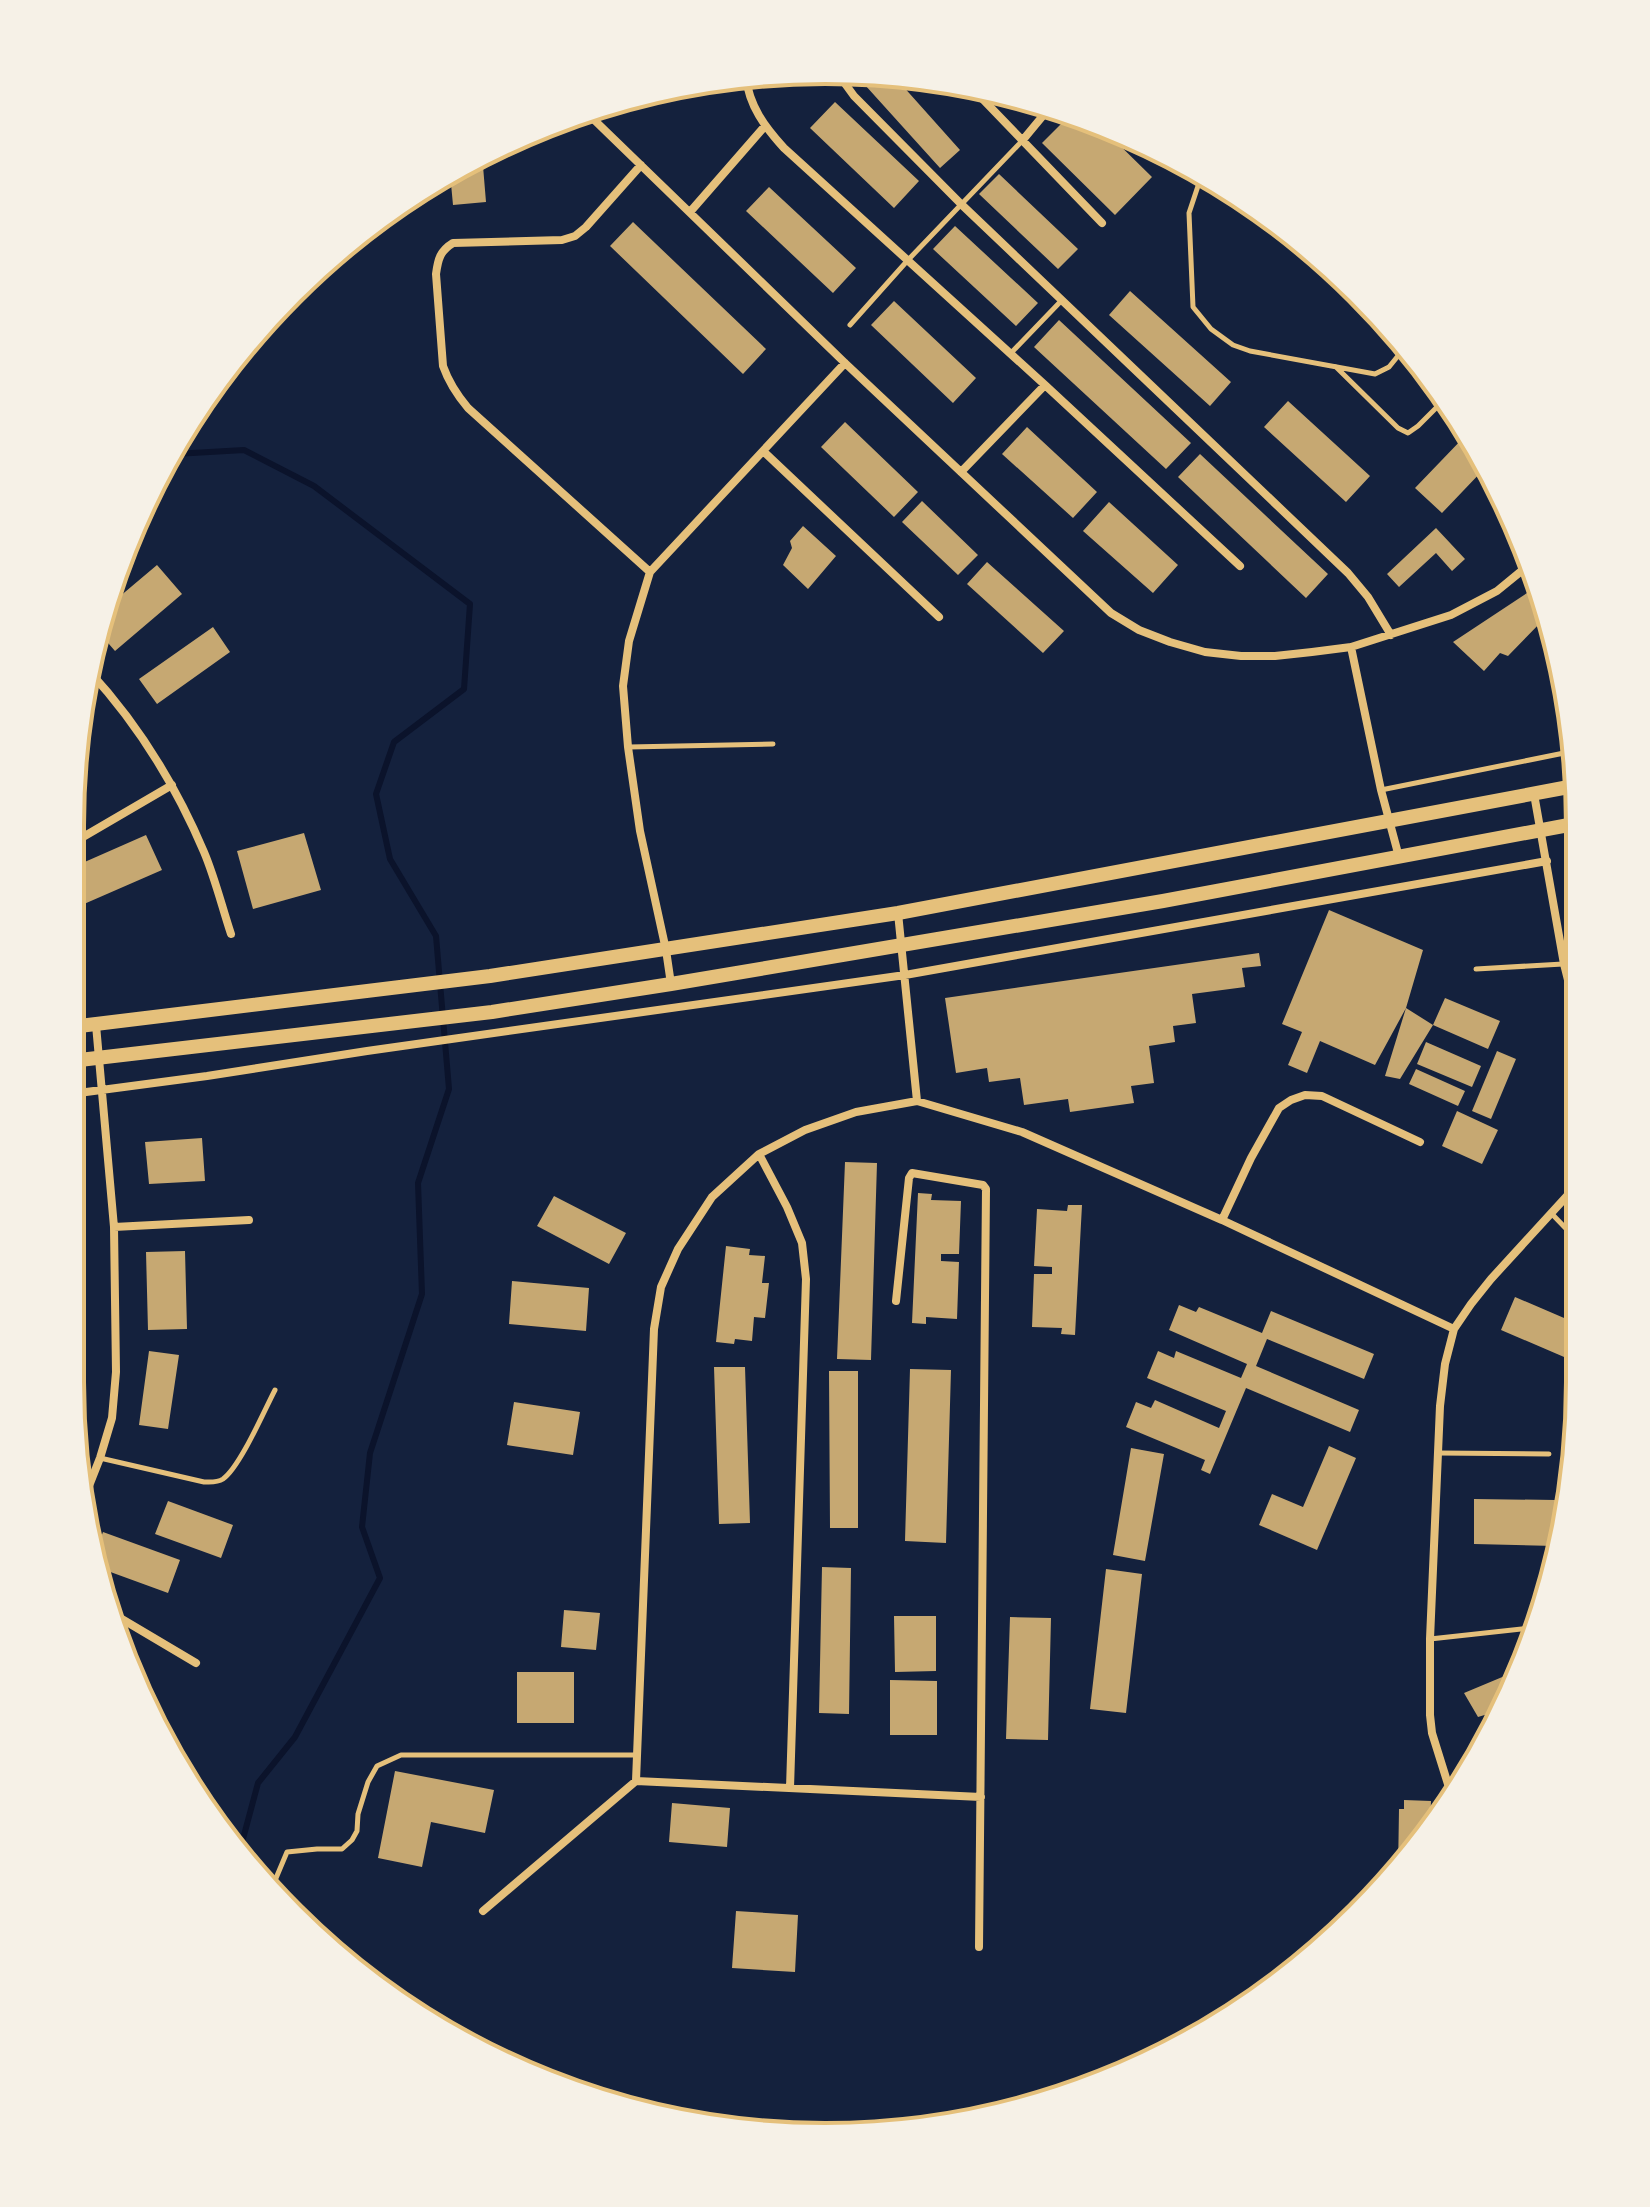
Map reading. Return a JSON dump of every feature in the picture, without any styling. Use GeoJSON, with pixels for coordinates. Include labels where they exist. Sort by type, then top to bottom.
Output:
{"type":"FeatureCollection","features":[{"type":"Feature","properties":{"kind":"main road"},"geometry":{"type":"LineString","coordinates":[[84,1026],[490,976],[898,913],[1564,788]]}},
{"type":"Feature","properties":{"kind":"main road"},"geometry":{"type":"LineString","coordinates":[[84,1060],[492,1012],[671,984],[1163,901],[1566,826]]}},
{"type":"Feature","properties":{"kind":"street"},"geometry":{"type":"LineString","coordinates":[[846,85],[961,204],[1348,573],[1368,597],[1391,635]]}},
{"type":"Feature","properties":{"kind":"street"},"geometry":{"type":"LineString","coordinates":[[747,88],[765,126],[784,148],[1240,566]]}},
{"type":"Feature","properties":{"kind":"street"},"geometry":{"type":"LineString","coordinates":[[985,101],[1102,223]]}},
{"type":"Feature","properties":{"kind":"street"},"geometry":{"type":"LineString","coordinates":[[1022,141],[1042,117]]}},
{"type":"Feature","properties":{"kind":"street"},"geometry":{"type":"LineString","coordinates":[[595,121],[845,363],[1111,613],[1139,630],[1205,652],[1241,656],[1275,656],[1351,647],[1451,615],[1497,591],[1521,571]]}},
{"type":"Feature","properties":{"kind":"street"},"geometry":{"type":"LineString","coordinates":[[690,212],[765,126]]}},
{"type":"Feature","properties":{"kind":"street"},"geometry":{"type":"LineString","coordinates":[[641,165],[575,236],[562,240],[453,243],[444,249],[438,259],[436,274],[443,366],[458,396],[650,572]]}},
{"type":"Feature","properties":{"kind":"street"},"geometry":{"type":"LineString","coordinates":[[671,984],[640,831],[623,686],[625,662],[650,572],[845,363]]}},
{"type":"Feature","properties":{"kind":"street"},"geometry":{"type":"LineString","coordinates":[[961,472],[1045,385]]}},
{"type":"Feature","properties":{"kind":"street"},"geometry":{"type":"LineString","coordinates":[[763,451],[939,617]]}},
{"type":"Feature","properties":{"kind":"street"},"geometry":{"type":"LineString","coordinates":[[1351,647],[1381,790],[1399,857]]}},
{"type":"Feature","properties":{"kind":"street"},"geometry":{"type":"LineString","coordinates":[[98,682],[140,735],[172,785],[205,854],[231,934]]}},
{"type":"Feature","properties":{"kind":"street"},"geometry":{"type":"LineString","coordinates":[[84,836],[172,785]]}},
{"type":"Feature","properties":{"kind":"street"},"geometry":{"type":"LineString","coordinates":[[1534,794],[1566,972]]}},
{"type":"Feature","properties":{"kind":"street"},"geometry":{"type":"LineString","coordinates":[[84,1092],[905,975],[1547,861]]}},
{"type":"Feature","properties":{"kind":"street"},"geometry":{"type":"LineString","coordinates":[[898,913],[917,1101]]}},
{"type":"Feature","properties":{"kind":"street"},"geometry":{"type":"LineString","coordinates":[[91,1482],[112,1418],[116,1372],[114,1227],[96,1025]]}},
{"type":"Feature","properties":{"kind":"street"},"geometry":{"type":"LineString","coordinates":[[1222,1220],[1279,1108],[1291,1100],[1305,1095],[1322,1096],[1420,1142]]}},
{"type":"Feature","properties":{"kind":"street"},"geometry":{"type":"LineString","coordinates":[[636,1781],[654,1329],[661,1287],[694,1221],[712,1197],[759,1154],[805,1130],[856,1112],[917,1101],[1022,1132],[1222,1220],[1454,1329]]}},
{"type":"Feature","properties":{"kind":"street"},"geometry":{"type":"LineString","coordinates":[[759,1154],[802,1243],[806,1279],[790,1788]]}},
{"type":"Feature","properties":{"kind":"street"},"geometry":{"type":"LineString","coordinates":[[896,1301],[908,1184],[912,1173],[983,1185],[986,1189],[979,1947]]}},
{"type":"Feature","properties":{"kind":"street"},"geometry":{"type":"LineString","coordinates":[[1448,1783],[1432,1733],[1430,1639],[1440,1406],[1445,1364],[1454,1329],[1491,1279],[1566,1197]]}},
{"type":"Feature","properties":{"kind":"street"},"geometry":{"type":"LineString","coordinates":[[114,1227],[249,1220]]}},
{"type":"Feature","properties":{"kind":"street"},"geometry":{"type":"LineString","coordinates":[[123,1620],[196,1663]]}},
{"type":"Feature","properties":{"kind":"street"},"geometry":{"type":"LineString","coordinates":[[483,1911],[636,1781],[981,1797]]}},
{"type":"Feature","properties":{"kind":"lane"},"geometry":{"type":"LineString","coordinates":[[850,325],[1022,141]]}},
{"type":"Feature","properties":{"kind":"lane"},"geometry":{"type":"LineString","coordinates":[[1198,185],[1189,213],[1193,307],[1211,329],[1233,345],[1250,351],[1375,374],[1389,367],[1398,356]]}},
{"type":"Feature","properties":{"kind":"lane"},"geometry":{"type":"LineString","coordinates":[[1011,353],[1062,300]]}},
{"type":"Feature","properties":{"kind":"lane"},"geometry":{"type":"LineString","coordinates":[[1336,367],[1398,428],[1408,433],[1437,407]]}},
{"type":"Feature","properties":{"kind":"lane"},"geometry":{"type":"LineString","coordinates":[[628,747],[773,744]]}},
{"type":"Feature","properties":{"kind":"lane"},"geometry":{"type":"LineString","coordinates":[[1381,790],[1562,753]]}},
{"type":"Feature","properties":{"kind":"lane"},"geometry":{"type":"LineString","coordinates":[[1476,969],[1564,964]]}},
{"type":"Feature","properties":{"kind":"lane"},"geometry":{"type":"LineString","coordinates":[[1551,1213],[1566,1229]]}},
{"type":"Feature","properties":{"kind":"lane"},"geometry":{"type":"LineString","coordinates":[[100,1458],[214,1483],[223,1479],[234,1466],[275,1390]]}},
{"type":"Feature","properties":{"kind":"lane"},"geometry":{"type":"LineString","coordinates":[[1438,1453],[1549,1454]]}},
{"type":"Feature","properties":{"kind":"lane"},"geometry":{"type":"LineString","coordinates":[[1430,1639],[1524,1629]]}},
{"type":"Feature","properties":{"kind":"lane"},"geometry":{"type":"LineString","coordinates":[[276,1879],[287,1852],[342,1849],[352,1840],[357,1831],[358,1814],[368,1782],[377,1766],[401,1755],[637,1755]]}},
{"type":"Feature","properties":{"kind":"building"},"geometry":{"type":"Polygon","coordinates":[[[866,86],[905,89],[960,150],[940,168],[866,86]]]}},
{"type":"Feature","properties":{"kind":"building"},"geometry":{"type":"Polygon","coordinates":[[[835,102],[919,181],[894,208],[810,128],[835,102]]]}},
{"type":"Feature","properties":{"kind":"building"},"geometry":{"type":"Polygon","coordinates":[[[1063,123],[1119,144],[1152,177],[1115,215],[1042,143],[1063,123]]]}},
{"type":"Feature","properties":{"kind":"building"},"geometry":{"type":"Polygon","coordinates":[[[483,168],[486,202],[453,205],[451,185],[483,168]]]}},
{"type":"Feature","properties":{"kind":"building"},"geometry":{"type":"Polygon","coordinates":[[[999,174],[1078,249],[1058,269],[979,194],[999,174]]]}},
{"type":"Feature","properties":{"kind":"building"},"geometry":{"type":"Polygon","coordinates":[[[769,187],[856,268],[833,293],[746,211],[769,187]]]}},
{"type":"Feature","properties":{"kind":"building"},"geometry":{"type":"Polygon","coordinates":[[[633,222],[766,349],[743,374],[610,246],[633,222]]]}},
{"type":"Feature","properties":{"kind":"building"},"geometry":{"type":"Polygon","coordinates":[[[955,226],[1038,303],[1016,326],[933,249],[955,226]]]}},
{"type":"Feature","properties":{"kind":"building"},"geometry":{"type":"Polygon","coordinates":[[[1130,291],[1231,382],[1210,406],[1109,315],[1130,291]]]}},
{"type":"Feature","properties":{"kind":"building"},"geometry":{"type":"Polygon","coordinates":[[[894,301],[976,378],[953,403],[871,325],[894,301]]]}},
{"type":"Feature","properties":{"kind":"building"},"geometry":{"type":"Polygon","coordinates":[[[1059,320],[1191,443],[1166,469],[1034,347],[1059,320]]]}},
{"type":"Feature","properties":{"kind":"building"},"geometry":{"type":"Polygon","coordinates":[[[1288,401],[1370,476],[1346,502],[1264,427],[1288,401]]]}},
{"type":"Feature","properties":{"kind":"building"},"geometry":{"type":"Polygon","coordinates":[[[845,422],[918,492],[894,517],[821,447],[845,422]]]}},
{"type":"Feature","properties":{"kind":"building"},"geometry":{"type":"Polygon","coordinates":[[[1027,427],[1097,492],[1073,518],[1002,454],[1027,427]]]}},
{"type":"Feature","properties":{"kind":"building"},"geometry":{"type":"Polygon","coordinates":[[[1459,442],[1478,475],[1442,513],[1415,488],[1459,442]]]}},
{"type":"Feature","properties":{"kind":"building"},"geometry":{"type":"Polygon","coordinates":[[[1200,454],[1328,574],[1306,598],[1178,477],[1200,454]]]}},
{"type":"Feature","properties":{"kind":"building"},"geometry":{"type":"Polygon","coordinates":[[[922,501],[978,555],[958,575],[902,522],[922,501]]]}},
{"type":"Feature","properties":{"kind":"building"},"geometry":{"type":"Polygon","coordinates":[[[1109,502],[1178,565],[1153,593],[1083,531],[1109,502]]]}},
{"type":"Feature","properties":{"kind":"building"},"geometry":{"type":"Polygon","coordinates":[[[803,526],[836,556],[808,589],[783,565],[792,548],[790,541],[803,526]]]}},
{"type":"Feature","properties":{"kind":"building"},"geometry":{"type":"Polygon","coordinates":[[[1436,528],[1465,559],[1452,571],[1436,553],[1399,587],[1387,574],[1436,528]]]}},
{"type":"Feature","properties":{"kind":"building"},"geometry":{"type":"Polygon","coordinates":[[[987,562],[1064,631],[1043,653],[967,584],[987,562]]]}},
{"type":"Feature","properties":{"kind":"building"},"geometry":{"type":"Polygon","coordinates":[[[157,565],[182,594],[115,651],[107,642],[120,596],[157,565]]]}},
{"type":"Feature","properties":{"kind":"building"},"geometry":{"type":"Polygon","coordinates":[[[1529,592],[1538,625],[1508,656],[1500,653],[1484,671],[1453,642],[1529,592]]]}},
{"type":"Feature","properties":{"kind":"building"},"geometry":{"type":"Polygon","coordinates":[[[213,627],[230,652],[157,704],[139,679],[213,627]]]}},
{"type":"Feature","properties":{"kind":"building"},"geometry":{"type":"Polygon","coordinates":[[[304,833],[321,890],[253,909],[237,851],[304,833]]]}},
{"type":"Feature","properties":{"kind":"building"},"geometry":{"type":"Polygon","coordinates":[[[146,835],[162,870],[84,904],[84,862],[146,835]]]}},
{"type":"Feature","properties":{"kind":"building"},"geometry":{"type":"Polygon","coordinates":[[[1329,910],[1423,950],[1406,1008],[1375,1065],[1320,1041],[1307,1073],[1288,1065],[1302,1032],[1282,1024],[1329,910]]]}},
{"type":"Feature","properties":{"kind":"building"},"geometry":{"type":"Polygon","coordinates":[[[1259,953],[1261,966],[1242,968],[1245,987],[1192,994],[1196,1023],[1173,1026],[1175,1042],[1149,1046],[1154,1083],[1131,1086],[1134,1103],[1070,1112],[1068,1099],[1024,1105],[1020,1078],[989,1082],[987,1068],[956,1073],[945,998],[1259,953]]]}},
{"type":"Feature","properties":{"kind":"building"},"geometry":{"type":"Polygon","coordinates":[[[1445,998],[1500,1021],[1488,1049],[1433,1025],[1445,998]]]}},
{"type":"Feature","properties":{"kind":"building"},"geometry":{"type":"Polygon","coordinates":[[[1406,1008],[1433,1025],[1400,1079],[1385,1076],[1406,1008]]]}},
{"type":"Feature","properties":{"kind":"building"},"geometry":{"type":"Polygon","coordinates":[[[1426,1042],[1481,1066],[1472,1087],[1417,1064],[1426,1042]]]}},
{"type":"Feature","properties":{"kind":"building"},"geometry":{"type":"Polygon","coordinates":[[[1497,1051],[1516,1059],[1491,1119],[1472,1111],[1497,1051]]]}},
{"type":"Feature","properties":{"kind":"building"},"geometry":{"type":"Polygon","coordinates":[[[1416,1069],[1465,1091],[1458,1106],[1409,1084],[1416,1069]]]}},
{"type":"Feature","properties":{"kind":"building"},"geometry":{"type":"Polygon","coordinates":[[[1457,1111],[1498,1130],[1482,1164],[1442,1146],[1457,1111]]]}},
{"type":"Feature","properties":{"kind":"building"},"geometry":{"type":"Polygon","coordinates":[[[202,1138],[205,1181],[149,1184],[145,1142],[202,1138]]]}},
{"type":"Feature","properties":{"kind":"building"},"geometry":{"type":"Polygon","coordinates":[[[845,1162],[877,1163],[871,1360],[837,1359],[845,1162]]]}},
{"type":"Feature","properties":{"kind":"building"},"geometry":{"type":"Polygon","coordinates":[[[918,1193],[932,1194],[931,1200],[961,1201],[959,1254],[941,1254],[941,1261],[959,1262],[957,1319],[926,1317],[926,1324],[912,1323],[918,1193]]]}},
{"type":"Feature","properties":{"kind":"building"},"geometry":{"type":"Polygon","coordinates":[[[554,1196],[626,1233],[609,1264],[537,1226],[554,1196]]]}},
{"type":"Feature","properties":{"kind":"building"},"geometry":{"type":"Polygon","coordinates":[[[1068,1205],[1082,1205],[1075,1335],[1061,1334],[1062,1328],[1032,1327],[1034,1274],[1052,1274],[1052,1267],[1034,1266],[1037,1209],[1067,1211],[1068,1205]]]}},
{"type":"Feature","properties":{"kind":"building"},"geometry":{"type":"Polygon","coordinates":[[[726,1246],[750,1249],[749,1255],[765,1256],[762,1283],[769,1283],[765,1318],[754,1317],[752,1341],[735,1339],[734,1344],[716,1342],[726,1246]]]}},
{"type":"Feature","properties":{"kind":"building"},"geometry":{"type":"Polygon","coordinates":[[[185,1251],[187,1329],[148,1330],[146,1252],[185,1251]]]}},
{"type":"Feature","properties":{"kind":"building"},"geometry":{"type":"Polygon","coordinates":[[[512,1281],[589,1288],[586,1331],[509,1324],[512,1281]]]}},
{"type":"Feature","properties":{"kind":"building"},"geometry":{"type":"Polygon","coordinates":[[[1515,1297],[1566,1319],[1566,1358],[1501,1330],[1515,1297]]]}},
{"type":"Feature","properties":{"kind":"building"},"geometry":{"type":"Polygon","coordinates":[[[1179,1305],[1196,1312],[1199,1307],[1262,1333],[1271,1311],[1374,1354],[1364,1379],[1267,1339],[1256,1366],[1359,1410],[1350,1432],[1246,1388],[1210,1474],[1201,1470],[1205,1460],[1126,1427],[1136,1402],[1151,1408],[1155,1400],[1219,1428],[1226,1411],[1147,1378],[1158,1351],[1174,1358],[1176,1351],[1241,1378],[1247,1364],[1169,1330],[1179,1305]]]}},
{"type":"Feature","properties":{"kind":"building"},"geometry":{"type":"Polygon","coordinates":[[[149,1351],[179,1355],[168,1429],[139,1425],[149,1351]]]}},
{"type":"Feature","properties":{"kind":"building"},"geometry":{"type":"Polygon","coordinates":[[[714,1367],[745,1367],[750,1523],[719,1524],[714,1367]]]}},
{"type":"Feature","properties":{"kind":"building"},"geometry":{"type":"Polygon","coordinates":[[[910,1369],[951,1370],[946,1543],[905,1541],[910,1369]]]}},
{"type":"Feature","properties":{"kind":"building"},"geometry":{"type":"Polygon","coordinates":[[[829,1371],[858,1371],[858,1528],[830,1528],[829,1371]]]}},
{"type":"Feature","properties":{"kind":"building"},"geometry":{"type":"Polygon","coordinates":[[[514,1402],[580,1412],[573,1455],[507,1445],[514,1402]]]}},
{"type":"Feature","properties":{"kind":"building"},"geometry":{"type":"Polygon","coordinates":[[[1329,1446],[1356,1458],[1317,1550],[1259,1525],[1272,1494],[1303,1507],[1329,1446]]]}},
{"type":"Feature","properties":{"kind":"building"},"geometry":{"type":"Polygon","coordinates":[[[1131,1448],[1164,1454],[1145,1561],[1113,1555],[1131,1448]]]}},
{"type":"Feature","properties":{"kind":"building"},"geometry":{"type":"Polygon","coordinates":[[[1474,1499],[1555,1500],[1548,1546],[1474,1544],[1474,1499]]]}},
{"type":"Feature","properties":{"kind":"building"},"geometry":{"type":"Polygon","coordinates":[[[168,1501],[233,1525],[221,1558],[155,1534],[168,1501]]]}},
{"type":"Feature","properties":{"kind":"building"},"geometry":{"type":"Polygon","coordinates":[[[103,1532],[180,1560],[168,1593],[108,1571],[101,1538],[103,1532]]]}},
{"type":"Feature","properties":{"kind":"building"},"geometry":{"type":"Polygon","coordinates":[[[822,1567],[851,1568],[849,1714],[819,1713],[822,1567]]]}},
{"type":"Feature","properties":{"kind":"building"},"geometry":{"type":"Polygon","coordinates":[[[1106,1569],[1142,1574],[1126,1713],[1090,1709],[1106,1569]]]}},
{"type":"Feature","properties":{"kind":"building"},"geometry":{"type":"Polygon","coordinates":[[[564,1610],[600,1613],[596,1650],[561,1647],[564,1610]]]}},
{"type":"Feature","properties":{"kind":"building"},"geometry":{"type":"Polygon","coordinates":[[[894,1616],[936,1616],[936,1671],[895,1672],[894,1616]]]}},
{"type":"Feature","properties":{"kind":"building"},"geometry":{"type":"Polygon","coordinates":[[[1010,1617],[1051,1618],[1048,1740],[1006,1739],[1010,1617]]]}},
{"type":"Feature","properties":{"kind":"building"},"geometry":{"type":"Polygon","coordinates":[[[517,1672],[574,1672],[574,1723],[517,1723],[517,1672]]]}},
{"type":"Feature","properties":{"kind":"building"},"geometry":{"type":"Polygon","coordinates":[[[1506,1676],[1488,1714],[1478,1717],[1464,1693],[1506,1676]]]}},
{"type":"Feature","properties":{"kind":"building"},"geometry":{"type":"Polygon","coordinates":[[[890,1680],[937,1681],[937,1735],[890,1735],[890,1680]]]}},
{"type":"Feature","properties":{"kind":"building"},"geometry":{"type":"Polygon","coordinates":[[[395,1771],[494,1790],[485,1833],[431,1822],[422,1867],[378,1858],[395,1771]]]}},
{"type":"Feature","properties":{"kind":"building"},"geometry":{"type":"Polygon","coordinates":[[[1404,1800],[1431,1801],[1431,1808],[1398,1851],[1399,1809],[1404,1809],[1404,1800]]]}},
{"type":"Feature","properties":{"kind":"building"},"geometry":{"type":"Polygon","coordinates":[[[672,1803],[730,1808],[727,1847],[669,1842],[672,1803]]]}},
{"type":"Feature","properties":{"kind":"building"},"geometry":{"type":"Polygon","coordinates":[[[736,1911],[798,1915],[795,1972],[732,1968],[736,1911]]]}},
{"type":"Feature","properties":{"kind":"waterway"},"geometry":{"type":"LineString","coordinates":[[183,454],[244,450],[314,486],[470,604],[464,689],[394,742],[376,794],[390,859],[436,936],[449,1089],[418,1183],[422,1294],[370,1453],[362,1527],[380,1578],[295,1737],[258,1783],[243,1840]]}}]}
